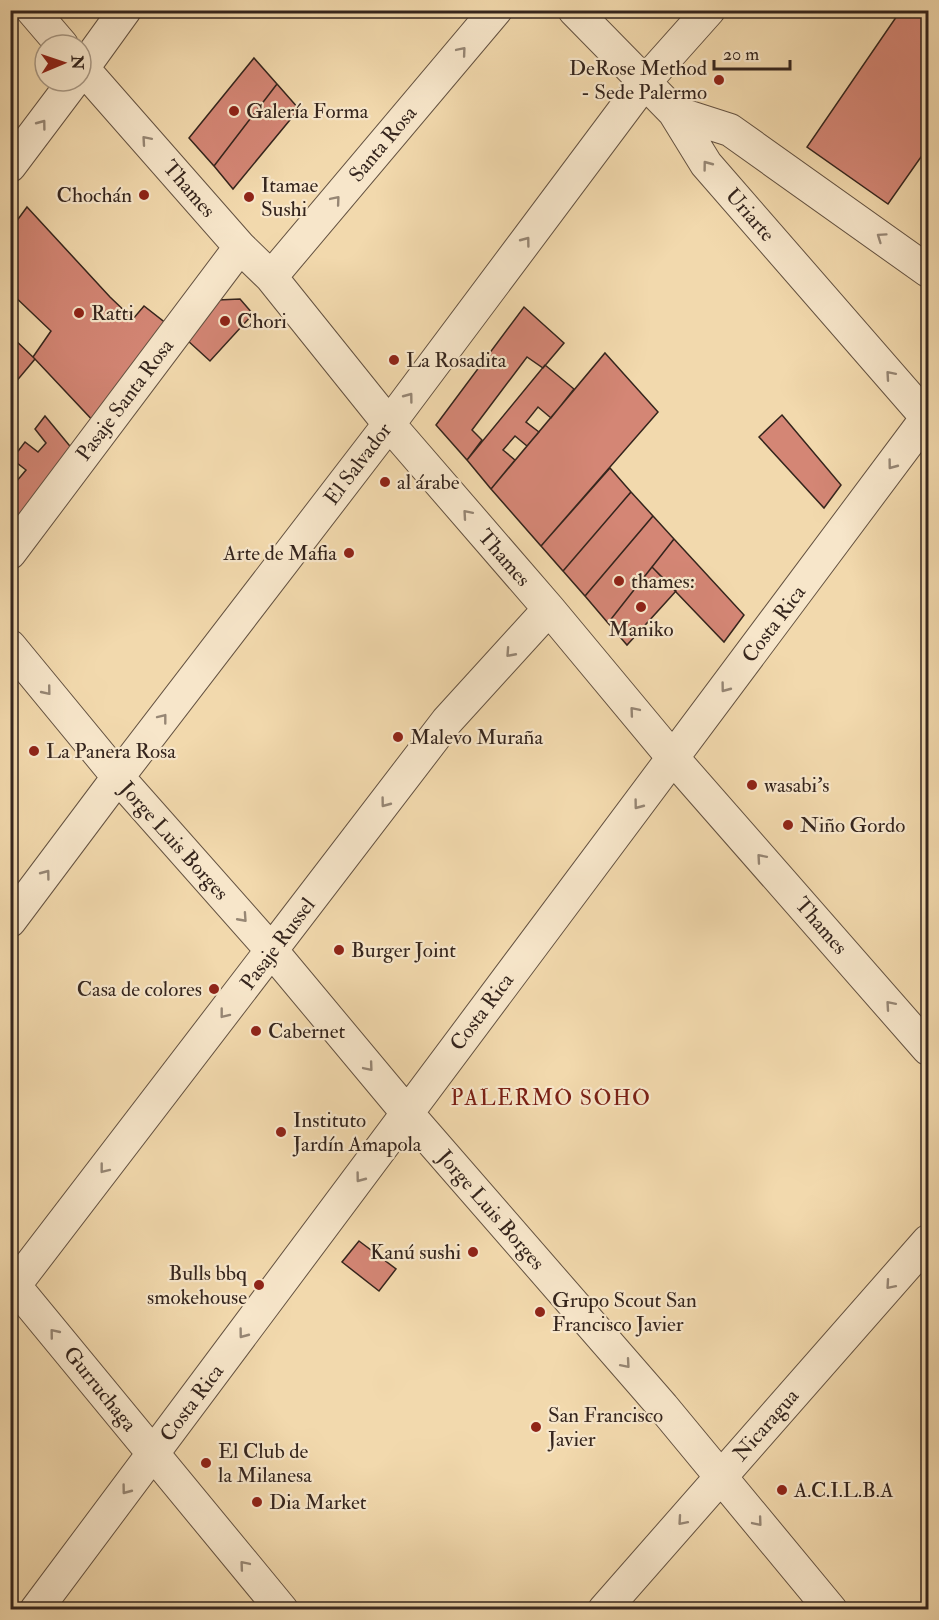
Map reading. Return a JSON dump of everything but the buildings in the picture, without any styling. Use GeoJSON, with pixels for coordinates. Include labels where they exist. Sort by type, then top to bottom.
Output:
{"type":"FeatureCollection","features":[{"type":"Feature","properties":{"kind":"street"},"geometry":{"type":"LineString","coordinates":[[32,10],[52,33]]}},
{"type":"Feature","properties":{"kind":"street"},"geometry":{"type":"LineString","coordinates":[[93,54],[125,10]]}},
{"type":"Feature","properties":{"kind":"street","name":"Santa Rosa"},"geometry":{"type":"LineString","coordinates":[[271,277],[496,10]]}},
{"type":"Feature","properties":{"kind":"street","name":"Uriarte"},"geometry":{"type":"LineString","coordinates":[[574,10],[674,112],[706,164],[928,418]]}},
{"type":"Feature","properties":{"kind":"street","name":"El Salvador"},"geometry":{"type":"LineString","coordinates":[[10,921],[389,424],[644,83],[709,10]]}},
{"type":"Feature","properties":{"kind":"street","name":"Thames"},"geometry":{"type":"LineString","coordinates":[[93,86],[240,247],[271,277],[389,424],[674,758],[928,1049]]}},
{"type":"Feature","properties":{"kind":"street"},"geometry":{"type":"LineString","coordinates":[[10,166],[64,93]]}},
{"type":"Feature","properties":{"kind":"street"},"geometry":{"type":"LineString","coordinates":[[674,112],[730,130],[928,271]]}},
{"type":"Feature","properties":{"kind":"street","name":"Pasaje Santa Rosa"},"geometry":{"type":"LineString","coordinates":[[10,553],[240,247]]}},
{"type":"Feature","properties":{"kind":"street","name":"Costa Rica"},"geometry":{"type":"LineString","coordinates":[[36,1610],[928,418]]}},
{"type":"Feature","properties":{"kind":"street","name":"Pasaje Russel"},"geometry":{"type":"LineString","coordinates":[[13,1282],[272,951],[447,721],[549,609]]}},
{"type":"Feature","properties":{"kind":"street","name":"Jorge Luis Borges"},"geometry":{"type":"LineString","coordinates":[[10,646],[118,777],[272,951],[408,1114],[655,1398],[831,1610]]}},
{"type":"Feature","properties":{"kind":"street","name":"Nicaragua"},"geometry":{"type":"LineString","coordinates":[[604,1610],[928,1241]]}},
{"type":"Feature","properties":{"kind":"street","name":"Gurruchaga"},"geometry":{"type":"LineString","coordinates":[[13,1282],[282,1610]]}},
{"type":"Feature","properties":{"kind":"place","name":"DeRose Method - Sede Palermo"},"geometry":{"type":"Point","coordinates":[719,80]}},
{"type":"Feature","properties":{"kind":"place","name":"Galería Forma"},"geometry":{"type":"Point","coordinates":[234,111]}},
{"type":"Feature","properties":{"kind":"place","name":"Chochán"},"geometry":{"type":"Point","coordinates":[144,195]}},
{"type":"Feature","properties":{"kind":"place","name":"Itamae Sushi"},"geometry":{"type":"Point","coordinates":[249,197]}},
{"type":"Feature","properties":{"kind":"place","name":"Ratti"},"geometry":{"type":"Point","coordinates":[79,313]}},
{"type":"Feature","properties":{"kind":"place","name":"Chori"},"geometry":{"type":"Point","coordinates":[225,321]}},
{"type":"Feature","properties":{"kind":"place","name":"La Rosadita"},"geometry":{"type":"Point","coordinates":[394,360]}},
{"type":"Feature","properties":{"kind":"place","name":"al árabe"},"geometry":{"type":"Point","coordinates":[385,482]}},
{"type":"Feature","properties":{"kind":"place","name":"Arte de Mafia"},"geometry":{"type":"Point","coordinates":[349,553]}},
{"type":"Feature","properties":{"kind":"place","name":"thames:"},"geometry":{"type":"Point","coordinates":[619,581]}},
{"type":"Feature","properties":{"kind":"place","name":"Maniko"},"geometry":{"type":"Point","coordinates":[641,607]}},
{"type":"Feature","properties":{"kind":"place","name":"Malevo Muraña"},"geometry":{"type":"Point","coordinates":[398,737]}},
{"type":"Feature","properties":{"kind":"place","name":"La Panera Rosa"},"geometry":{"type":"Point","coordinates":[34,751]}},
{"type":"Feature","properties":{"kind":"place","name":"wasabi's"},"geometry":{"type":"Point","coordinates":[752,785]}},
{"type":"Feature","properties":{"kind":"place","name":"Niño Gordo"},"geometry":{"type":"Point","coordinates":[788,825]}},
{"type":"Feature","properties":{"kind":"place","name":"Burger Joint"},"geometry":{"type":"Point","coordinates":[339,950]}},
{"type":"Feature","properties":{"kind":"place","name":"Casa de colores"},"geometry":{"type":"Point","coordinates":[214,989]}},
{"type":"Feature","properties":{"kind":"place","name":"Cabernet"},"geometry":{"type":"Point","coordinates":[256,1031]}},
{"type":"Feature","properties":{"kind":"place","name":"Instituto Jardín Amapola"},"geometry":{"type":"Point","coordinates":[281,1132]}},
{"type":"Feature","properties":{"kind":"place","name":"Kanú sushi"},"geometry":{"type":"Point","coordinates":[473,1252]}},
{"type":"Feature","properties":{"kind":"place","name":"Bulls bbq smokehouse"},"geometry":{"type":"Point","coordinates":[259,1285]}},
{"type":"Feature","properties":{"kind":"place","name":"Grupo Scout San Francisco Javier"},"geometry":{"type":"Point","coordinates":[540,1312]}},
{"type":"Feature","properties":{"kind":"place","name":"San Francisco Javier"},"geometry":{"type":"Point","coordinates":[536,1427]}},
{"type":"Feature","properties":{"kind":"place","name":"El Club de la Milanesa"},"geometry":{"type":"Point","coordinates":[206,1463]}},
{"type":"Feature","properties":{"kind":"place","name":"A.C.I.L.B.A"},"geometry":{"type":"Point","coordinates":[782,1490]}},
{"type":"Feature","properties":{"kind":"place","name":"Dia Market"},"geometry":{"type":"Point","coordinates":[257,1502]}},
{"type":"Feature","properties":{"kind":"district","name":"PALERMO SOHO"},"geometry":{"type":"Point","coordinates":[551,1098]}}]}
